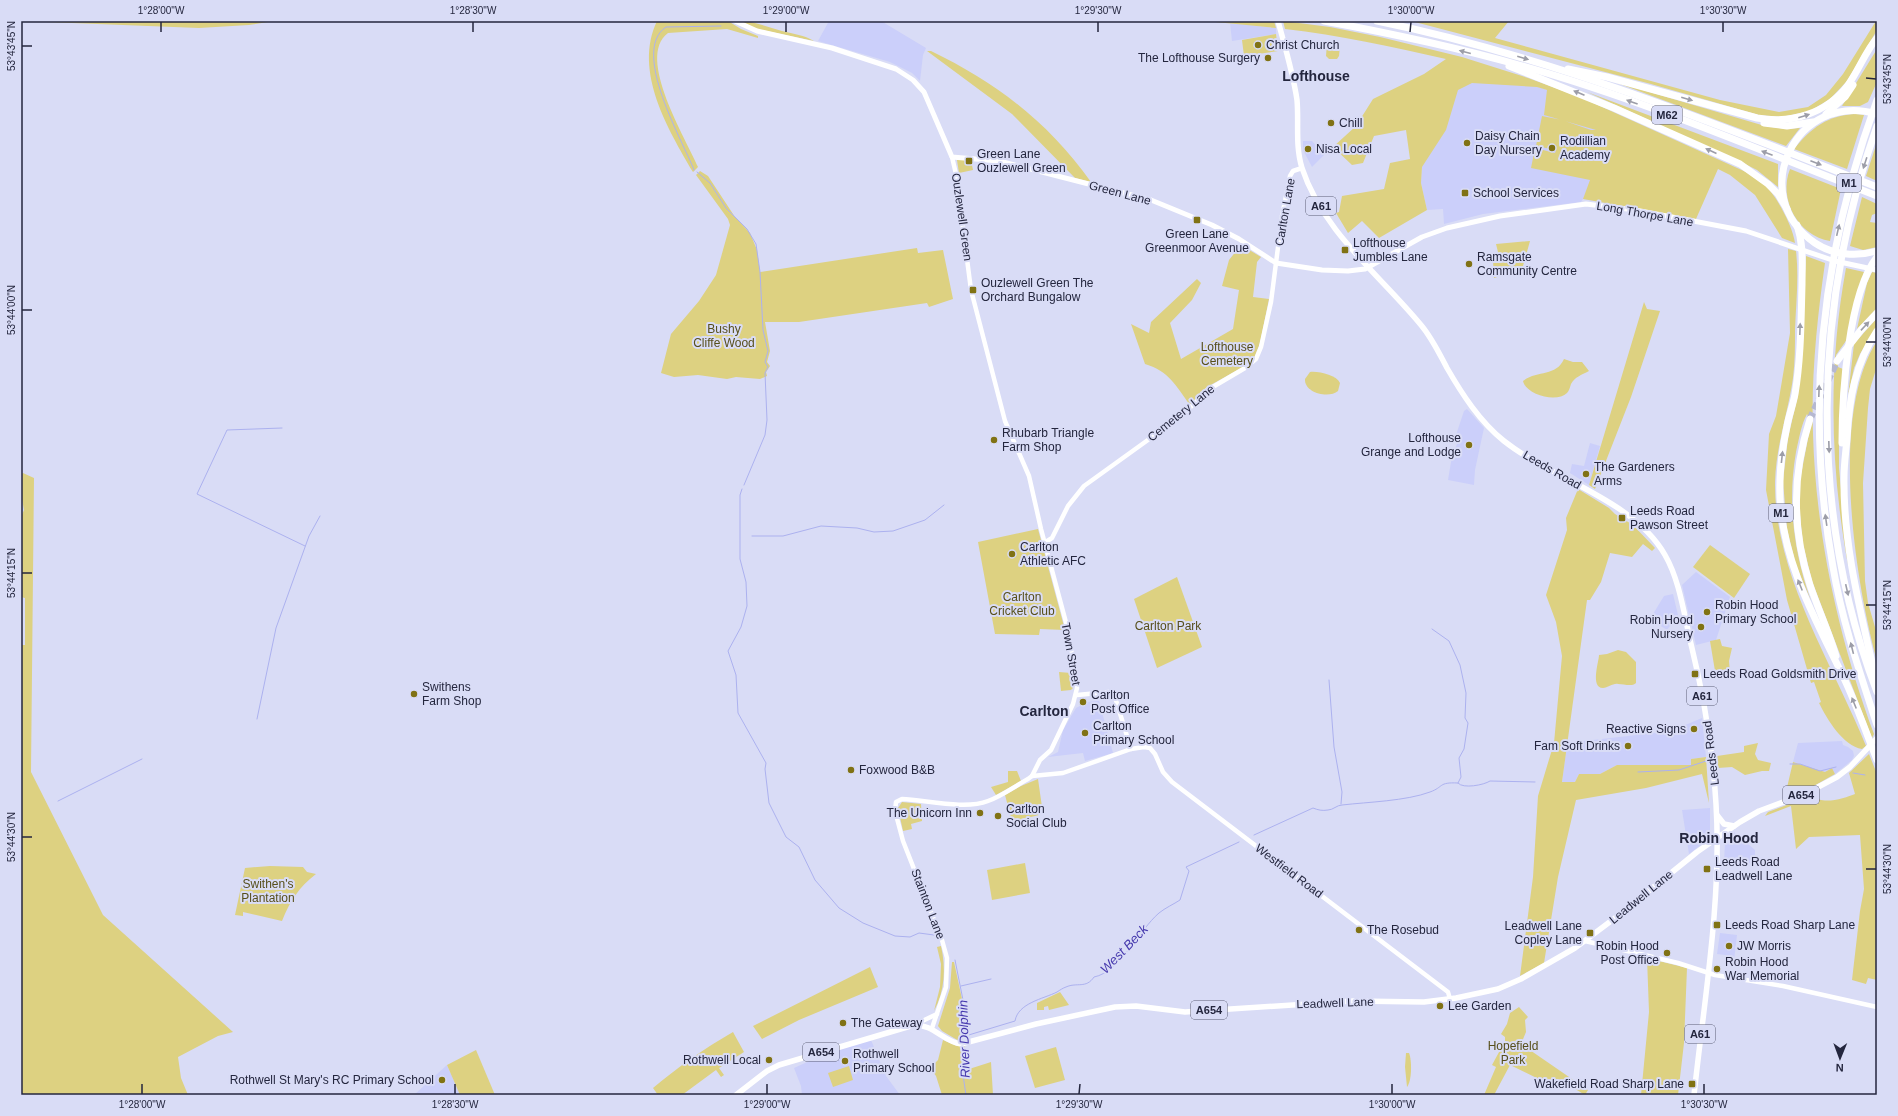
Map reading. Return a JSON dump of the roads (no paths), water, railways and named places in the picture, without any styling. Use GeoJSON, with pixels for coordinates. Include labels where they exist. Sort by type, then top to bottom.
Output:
{"type":"FeatureCollection","features":[{"type":"Feature","properties":{"kind":"highway","name":"M62"},"geometry":{"type":"LineString","coordinates":[[1324,21],[1447,47],[1502,61],[1594,88],[1876,196]]}},
{"type":"Feature","properties":{"kind":"highway","name":"M62"},"geometry":{"type":"LineString","coordinates":[[1377,21],[1449,36],[1541,63],[1687,115],[1877,187]]}},
{"type":"Feature","properties":{"kind":"highway"},"geometry":{"type":"LineString","coordinates":[[1711,106],[1766,120],[1780,120],[1808,115],[1827,105],[1842,92],[1877,38]]}},
{"type":"Feature","properties":{"kind":"highway"},"geometry":{"type":"LineString","coordinates":[[1787,210],[1782,192],[1782,176],[1788,151],[1799,137],[1845,97],[1877,42]]}},
{"type":"Feature","properties":{"kind":"highway"},"geometry":{"type":"LineString","coordinates":[[1502,61],[1513,68],[1607,105],[1740,164],[1768,184],[1778,194],[1797,226],[1814,242],[1838,253],[1862,254],[1877,251]]}},
{"type":"Feature","properties":{"kind":"highway","name":"M62"},"geometry":{"type":"LineString","coordinates":[[1541,63],[1607,77],[1711,106]]}},
{"type":"Feature","properties":{"kind":"highway","name":"M1"},"geometry":{"type":"LineString","coordinates":[[1877,100],[1849,183],[1834,246],[1825,306],[1818,414],[1822,482],[1833,567],[1855,661],[1877,725]]}},
{"type":"Feature","properties":{"kind":"highway"},"geometry":{"type":"LineString","coordinates":[[1711,106],[1735,115],[1780,126],[1798,126],[1829,115],[1846,111],[1865,111],[1877,114]]}},
{"type":"Feature","properties":{"kind":"highway","name":"M1"},"geometry":{"type":"LineString","coordinates":[[1877,126],[1855,196],[1836,288],[1830,351],[1828,414],[1830,482],[1843,573],[1856,629],[1877,692]]}},
{"type":"Feature","properties":{"kind":"highway"},"geometry":{"type":"LineString","coordinates":[[1768,184],[1783,209],[1799,241]]}},
{"type":"Feature","properties":{"kind":"highway"},"geometry":{"type":"LineString","coordinates":[[1797,226],[1799,241]]}},
{"type":"Feature","properties":{"kind":"highway","name":"M1"},"geometry":{"type":"LineString","coordinates":[[1799,241],[1802,263],[1799,368],[1795,395],[1782,450],[1780,481],[1781,509],[1787,546],[1793,566],[1809,607],[1840,668],[1876,757]]}},
{"type":"Feature","properties":{"kind":"highway"},"geometry":{"type":"LineString","coordinates":[[1877,257],[1871,264],[1864,278],[1856,310],[1846,365],[1842,437],[1846,519],[1856,592],[1877,683]]}},
{"type":"Feature","properties":{"kind":"highway"},"geometry":{"type":"LineString","coordinates":[[1837,361],[1861,330],[1877,313]]}},
{"type":"Feature","properties":{"kind":"highway"},"geometry":{"type":"LineString","coordinates":[[1844,476],[1852,387],[1862,358],[1877,331]]}},
{"type":"Feature","properties":{"kind":"highway"},"geometry":{"type":"LineString","coordinates":[[1810,419],[1802,442],[1797,479],[1797,529],[1805,570],[1840,668]]}},
{"type":"Feature","properties":{"kind":"main road","name":"Ouzlewell Green"},"geometry":{"type":"LineString","coordinates":[[735,21],[757,31],[832,48],[896,69],[905,74],[924,92],[952,157]]}},
{"type":"Feature","properties":{"kind":"main road","name":"Leeds Road"},"geometry":{"type":"LineString","coordinates":[[1278,21],[1296,98],[1299,149],[1302,168],[1310,187],[1327,216],[1344,240],[1370,267],[1423,328],[1464,396],[1504,441],[1590,492],[1636,522],[1651,535],[1661,548],[1671,566],[1677,585],[1699,679],[1710,746],[1716,814],[1715,893],[1694,1095]]}},
{"type":"Feature","properties":{"kind":"main road","name":"Green Lane"},"geometry":{"type":"LineString","coordinates":[[952,157],[999,161],[1151,200],[1196,218],[1239,239],[1276,262]]}},
{"type":"Feature","properties":{"kind":"main road","name":"Long Thorpe Lane"},"geometry":{"type":"LineString","coordinates":[[1276,262],[1333,271],[1354,271],[1370,267],[1422,238],[1447,228],[1491,217],[1586,204],[1634,210],[1746,231],[1766,236],[1815,255],[1877,270]]}},
{"type":"Feature","properties":{"kind":"main road","name":"A654"},"geometry":{"type":"LineString","coordinates":[[1716,838],[1760,811],[1805,794],[1837,777],[1850,767],[1877,738]]}},
{"type":"Feature","properties":{"kind":"main road"},"geometry":{"type":"LineString","coordinates":[[1716,814],[1724,824],[1734,826]]}},
{"type":"Feature","properties":{"kind":"main road","name":"Leadwell Lane"},"geometry":{"type":"LineString","coordinates":[[914,1025],[932,1028],[958,1043],[965,1043],[1036,1024],[1120,1006],[1136,1006],[1185,1012],[1348,1002],[1404,1002],[1450,999],[1486,993],[1510,984],[1585,941],[1716,838]]}},
{"type":"Feature","properties":{"kind":"main road"},"geometry":{"type":"LineString","coordinates":[[1702,848],[1710,849],[1716,854]]}},
{"type":"Feature","properties":{"kind":"main road","name":"A654"},"geometry":{"type":"LineString","coordinates":[[736,1095],[767,1071],[778,1065],[914,1025]]}},
{"type":"Feature","properties":{"kind":"street","name":"Ouzlewell Green"},"geometry":{"type":"LineString","coordinates":[[952,157],[956,174],[971,290],[1005,420],[1029,476],[1044,543]]}},
{"type":"Feature","properties":{"kind":"street","name":"Carlton Lane"},"geometry":{"type":"LineString","coordinates":[[1276,262],[1282,216],[1290,176],[1293,171],[1302,168]]}},
{"type":"Feature","properties":{"kind":"street","name":"Cemetery Lane"},"geometry":{"type":"LineString","coordinates":[[1044,543],[1052,538],[1068,506],[1084,486],[1184,414],[1206,391],[1246,368],[1256,359],[1261,347],[1270,309],[1276,262]]}},
{"type":"Feature","properties":{"kind":"street","name":"Town Street"},"geometry":{"type":"LineString","coordinates":[[1044,543],[1068,630],[1076,674],[1077,696]]}},
{"type":"Feature","properties":{"kind":"street"},"geometry":{"type":"LineString","coordinates":[[1109,692],[1114,694],[1131,749],[1063,773],[1032,776],[1040,760],[1051,750],[1077,696],[1109,692]]}},
{"type":"Feature","properties":{"kind":"street","name":"Westfield Road"},"geometry":{"type":"LineString","coordinates":[[1131,749],[1144,747],[1150,748],[1155,754],[1163,772],[1172,782],[1448,992],[1450,999]]}},
{"type":"Feature","properties":{"kind":"street","name":"Stainton Lane"},"geometry":{"type":"LineString","coordinates":[[932,1028],[946,987],[947,958],[942,940],[899,825],[895,806],[897,801],[902,799],[952,804],[982,803],[993,799],[1032,776]]}},
{"type":"Feature","properties":{"kind":"street"},"geometry":{"type":"LineString","coordinates":[[1585,941],[1678,963],[1707,973],[1783,986],[1877,1007]]}},
{"type":"Feature","properties":{"kind":"street"},"geometry":{"type":"LineString","coordinates":[[914,1025],[937,1014]]}},
{"type":"Feature","properties":{"kind":"waterway"},"geometry":{"type":"LineString","coordinates":[[694,170],[662,97],[656,75],[654,55],[656,39],[666,27],[721,26]]}},
{"type":"Feature","properties":{"kind":"waterway"},"geometry":{"type":"LineString","coordinates":[[697,172],[710,183],[726,208],[747,229],[756,244],[760,272],[763,330],[768,351],[765,362],[768,367],[765,373],[767,420],[765,435],[744,485]]}},
{"type":"Feature","properties":{"kind":"waterway"},"geometry":{"type":"LineString","coordinates":[[282,428],[227,430],[197,494],[305,546]]}},
{"type":"Feature","properties":{"kind":"waterway"},"geometry":{"type":"LineString","coordinates":[[742,489],[740,495],[740,559],[746,582],[747,606],[741,627],[728,651],[736,675],[738,713],[766,763],[765,769],[769,803],[786,837],[799,847],[815,880],[839,908],[863,923],[895,936],[910,937],[919,933],[934,935]]}},
{"type":"Feature","properties":{"kind":"waterway"},"geometry":{"type":"LineString","coordinates":[[752,536],[783,536],[821,526],[857,528],[874,532],[893,531],[925,520],[944,505]]}},
{"type":"Feature","properties":{"kind":"waterway"},"geometry":{"type":"LineString","coordinates":[[257,719],[276,628],[309,536],[320,516]]}},
{"type":"Feature","properties":{"kind":"waterway"},"geometry":{"type":"LineString","coordinates":[[1432,629],[1449,641],[1460,665],[1466,693],[1465,718],[1468,723],[1464,749],[1459,758],[1461,777],[1458,783]]}},
{"type":"Feature","properties":{"kind":"waterway"},"geometry":{"type":"LineString","coordinates":[[1329,680],[1334,747],[1342,792],[1341,804]]}},
{"type":"Feature","properties":{"kind":"waterway"},"geometry":{"type":"LineString","coordinates":[[58,801],[142,759]]}},
{"type":"Feature","properties":{"kind":"waterway"},"geometry":{"type":"LineString","coordinates":[[1638,772],[1679,770],[1706,761]]}},
{"type":"Feature","properties":{"kind":"waterway"},"geometry":{"type":"LineString","coordinates":[[1790,764],[1800,764],[1820,771],[1836,767]]}},
{"type":"Feature","properties":{"kind":"waterway"},"geometry":{"type":"LineString","coordinates":[[1853,773],[1865,775]]}},
{"type":"Feature","properties":{"kind":"waterway","name":"West Beck"},"geometry":{"type":"LineString","coordinates":[[1254,835],[1313,808],[1326,810],[1340,805],[1387,801],[1410,797],[1430,792],[1447,783],[1458,783],[1464,786],[1469,786],[1479,785],[1490,781],[1535,782]]}},
{"type":"Feature","properties":{"kind":"waterway","name":"West Beck"},"geometry":{"type":"LineString","coordinates":[[962,1037],[1015,1021],[1021,1010],[1032,1002],[1063,988],[1088,983],[1094,977],[1103,974],[1121,959],[1144,929],[1159,913],[1180,900],[1189,871],[1186,867],[1239,842]]}},
{"type":"Feature","properties":{"kind":"waterway","name":"River Dolphin"},"geometry":{"type":"LineString","coordinates":[[955,960],[964,1005],[962,1041]]}},
{"type":"Feature","properties":{"kind":"waterway"},"geometry":{"type":"LineString","coordinates":[[961,986],[991,979]]}},
{"type":"Feature","properties":{"kind":"waterway","name":"River Dolphin"},"geometry":{"type":"LineString","coordinates":[[962,1046],[963,1075],[966,1095]]}},
{"type":"Feature","properties":{"kind":"tunnel"},"geometry":{"type":"LineString","coordinates":[[1810,419],[1837,361]]}},
{"type":"Feature","properties":{"kind":"place","name":"Christ Church"},"geometry":{"type":"Point","coordinates":[1258,45]}},
{"type":"Feature","properties":{"kind":"place","name":"The Lofthouse Surgery"},"geometry":{"type":"Point","coordinates":[1268,58]}},
{"type":"Feature","properties":{"kind":"place","name":"Chill"},"geometry":{"type":"Point","coordinates":[1331,123]}},
{"type":"Feature","properties":{"kind":"place","name":"Daisy Chain Day Nursery"},"geometry":{"type":"Point","coordinates":[1467,143]}},
{"type":"Feature","properties":{"kind":"place","name":"Rodillian Academy"},"geometry":{"type":"Point","coordinates":[1552,148]}},
{"type":"Feature","properties":{"kind":"place","name":"Nisa Local"},"geometry":{"type":"Point","coordinates":[1308,149]}},
{"type":"Feature","properties":{"kind":"place","name":"Green Lane Ouzlewell Green"},"geometry":{"type":"Point","coordinates":[969,161]}},
{"type":"Feature","properties":{"kind":"place","name":"School Services"},"geometry":{"type":"Point","coordinates":[1465,193]}},
{"type":"Feature","properties":{"kind":"place","name":"Green Lane Greenmoor Avenue"},"geometry":{"type":"Point","coordinates":[1197,220]}},
{"type":"Feature","properties":{"kind":"place","name":"Lofthouse Jumbles Lane"},"geometry":{"type":"Point","coordinates":[1345,250]}},
{"type":"Feature","properties":{"kind":"place","name":"Ramsgate Community Centre"},"geometry":{"type":"Point","coordinates":[1469,264]}},
{"type":"Feature","properties":{"kind":"place","name":"Ouzlewell Green The Orchard Bungalow"},"geometry":{"type":"Point","coordinates":[973,290]}},
{"type":"Feature","properties":{"kind":"place","name":"Rhubarb Triangle Farm Shop"},"geometry":{"type":"Point","coordinates":[994,440]}},
{"type":"Feature","properties":{"kind":"place","name":"Lofthouse Grange and Lodge"},"geometry":{"type":"Point","coordinates":[1469,445]}},
{"type":"Feature","properties":{"kind":"place","name":"The Gardeners Arms"},"geometry":{"type":"Point","coordinates":[1586,474]}},
{"type":"Feature","properties":{"kind":"place","name":"Leeds Road Pawson Street"},"geometry":{"type":"Point","coordinates":[1622,518]}},
{"type":"Feature","properties":{"kind":"place","name":"Carlton Athletic AFC"},"geometry":{"type":"Point","coordinates":[1012,554]}},
{"type":"Feature","properties":{"kind":"place","name":"Robin Hood Primary School"},"geometry":{"type":"Point","coordinates":[1707,612]}},
{"type":"Feature","properties":{"kind":"place","name":"Robin Hood Nursery"},"geometry":{"type":"Point","coordinates":[1701,627]}},
{"type":"Feature","properties":{"kind":"place","name":"Leeds Road Goldsmith Drive"},"geometry":{"type":"Point","coordinates":[1695,674]}},
{"type":"Feature","properties":{"kind":"place","name":"Swithens Farm Shop"},"geometry":{"type":"Point","coordinates":[414,694]}},
{"type":"Feature","properties":{"kind":"place","name":"Carlton Post Office"},"geometry":{"type":"Point","coordinates":[1083,702]}},
{"type":"Feature","properties":{"kind":"place","name":"Reactive Signs"},"geometry":{"type":"Point","coordinates":[1694,729]}},
{"type":"Feature","properties":{"kind":"place","name":"Carlton Primary School"},"geometry":{"type":"Point","coordinates":[1085,733]}},
{"type":"Feature","properties":{"kind":"place","name":"Fam Soft Drinks"},"geometry":{"type":"Point","coordinates":[1628,746]}},
{"type":"Feature","properties":{"kind":"place","name":"Foxwood B&B"},"geometry":{"type":"Point","coordinates":[851,770]}},
{"type":"Feature","properties":{"kind":"place","name":"The Unicorn Inn"},"geometry":{"type":"Point","coordinates":[980,813]}},
{"type":"Feature","properties":{"kind":"place","name":"Carlton Social Club"},"geometry":{"type":"Point","coordinates":[998,816]}},
{"type":"Feature","properties":{"kind":"place","name":"Leeds Road Leadwell Lane"},"geometry":{"type":"Point","coordinates":[1707,869]}},
{"type":"Feature","properties":{"kind":"place","name":"Leeds Road Sharp Lane"},"geometry":{"type":"Point","coordinates":[1717,925]}},
{"type":"Feature","properties":{"kind":"place","name":"The Rosebud"},"geometry":{"type":"Point","coordinates":[1359,930]}},
{"type":"Feature","properties":{"kind":"place","name":"Leadwell Lane Copley Lane"},"geometry":{"type":"Point","coordinates":[1590,933]}},
{"type":"Feature","properties":{"kind":"place","name":"JW Morris"},"geometry":{"type":"Point","coordinates":[1729,946]}},
{"type":"Feature","properties":{"kind":"place","name":"Robin Hood Post Office"},"geometry":{"type":"Point","coordinates":[1667,953]}},
{"type":"Feature","properties":{"kind":"place","name":"Robin Hood War Memorial"},"geometry":{"type":"Point","coordinates":[1717,969]}},
{"type":"Feature","properties":{"kind":"place","name":"Lee Garden"},"geometry":{"type":"Point","coordinates":[1440,1006]}},
{"type":"Feature","properties":{"kind":"place","name":"The Gateway"},"geometry":{"type":"Point","coordinates":[843,1023]}},
{"type":"Feature","properties":{"kind":"place","name":"Rothwell Local"},"geometry":{"type":"Point","coordinates":[769,1060]}},
{"type":"Feature","properties":{"kind":"place","name":"Rothwell Primary School"},"geometry":{"type":"Point","coordinates":[845,1061]}},
{"type":"Feature","properties":{"kind":"place","name":"Rothwell St Mary's RC Primary School"},"geometry":{"type":"Point","coordinates":[442,1080]}},
{"type":"Feature","properties":{"kind":"place","name":"Wakefield Road Sharp Lane"},"geometry":{"type":"Point","coordinates":[1692,1084]}},
{"type":"Feature","properties":{"kind":"district","name":"Lofthouse"},"geometry":{"type":"Point","coordinates":[1316,76]}},
{"type":"Feature","properties":{"kind":"district","name":"Carlton"},"geometry":{"type":"Point","coordinates":[1044,711]}},
{"type":"Feature","properties":{"kind":"district","name":"Robin Hood"},"geometry":{"type":"Point","coordinates":[1719,838]}},
{"type":"Feature","properties":{"kind":"park label","name":"Bushy Cliffe Wood"},"geometry":{"type":"Point","coordinates":[724,336]}},
{"type":"Feature","properties":{"kind":"park label","name":"Lofthouse Cemetery"},"geometry":{"type":"Point","coordinates":[1227,354]}},
{"type":"Feature","properties":{"kind":"park label","name":"Carlton Cricket Club"},"geometry":{"type":"Point","coordinates":[1022,604]}},
{"type":"Feature","properties":{"kind":"park label","name":"Carlton Park"},"geometry":{"type":"Point","coordinates":[1168,626]}},
{"type":"Feature","properties":{"kind":"park label","name":"Swithen's Plantation"},"geometry":{"type":"Point","coordinates":[268,891]}},
{"type":"Feature","properties":{"kind":"park label","name":"Hopefield Park"},"geometry":{"type":"Point","coordinates":[1513,1053]}}]}
